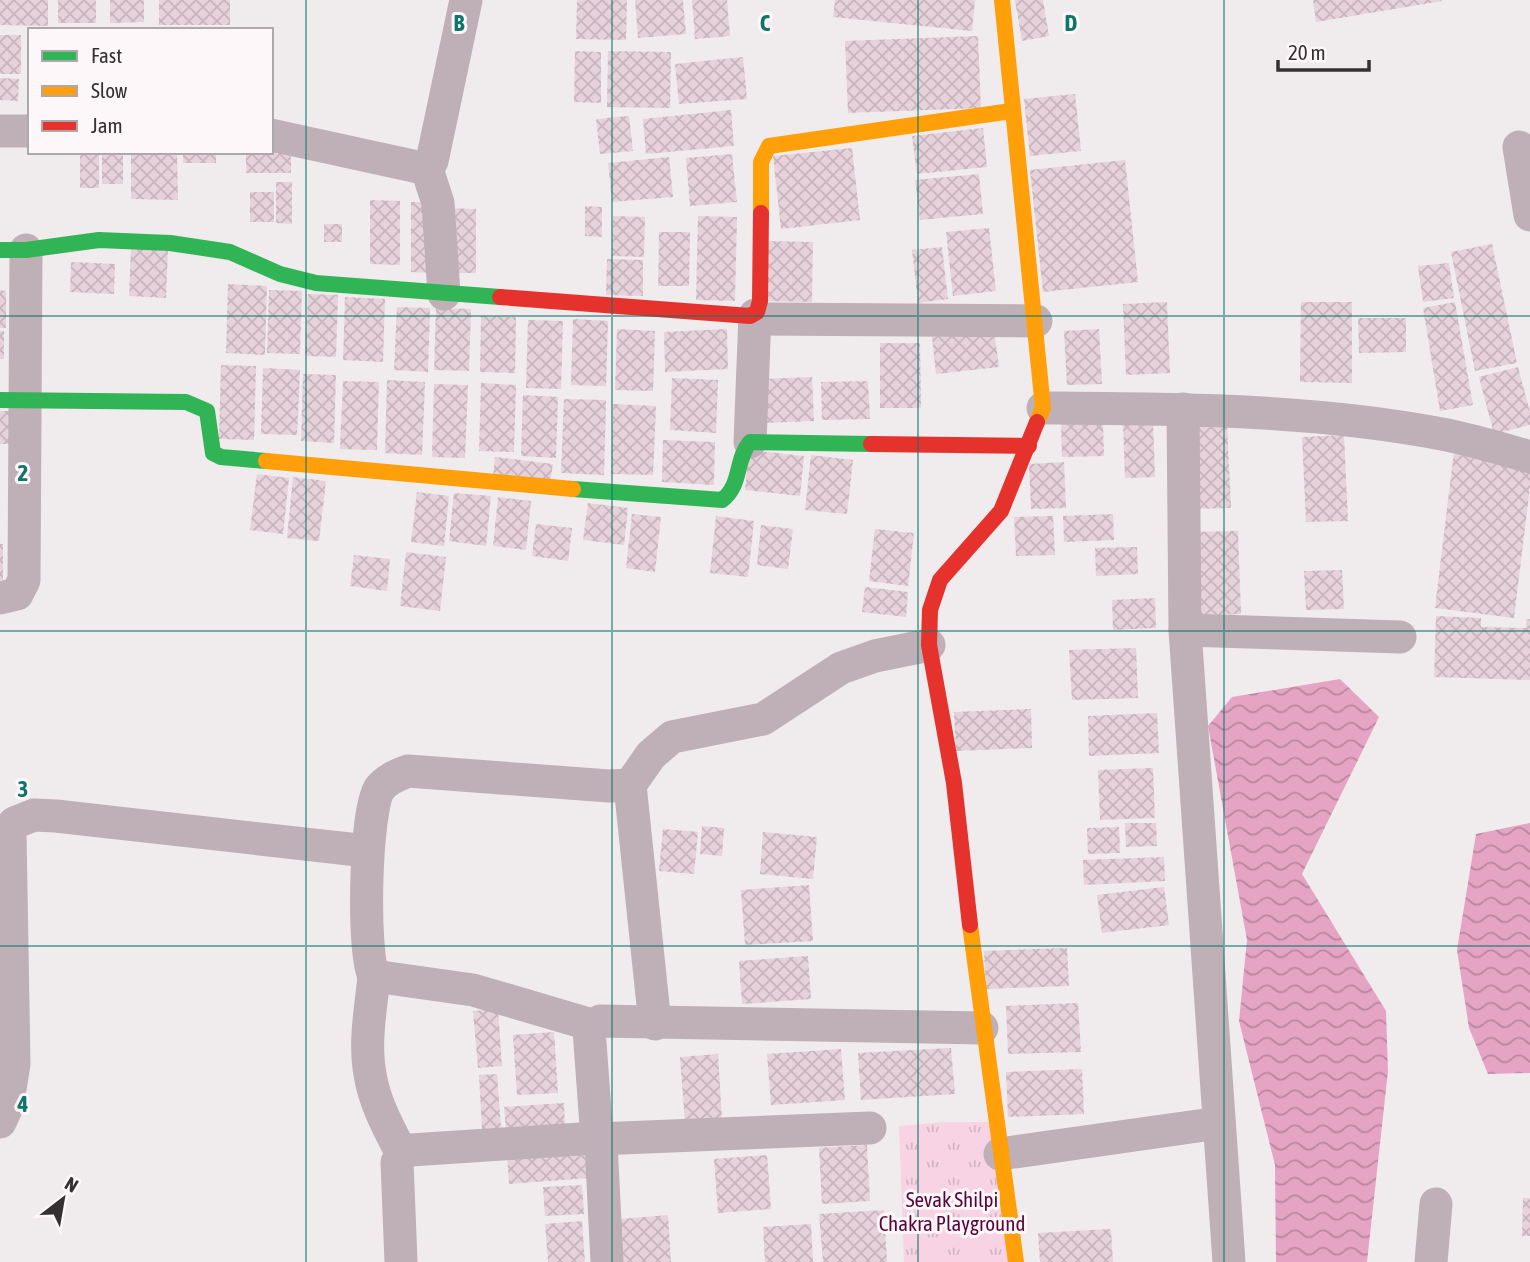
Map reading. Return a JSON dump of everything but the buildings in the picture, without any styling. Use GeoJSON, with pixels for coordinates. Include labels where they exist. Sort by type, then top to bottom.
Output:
{"type":"FeatureCollection","features":[{"type":"Feature","properties":{"kind":"street"},"geometry":{"type":"LineString","coordinates":[[444,294],[438,203],[427,169],[432,161],[466,0]]}},
{"type":"Feature","properties":{"kind":"street"},"geometry":{"type":"LineString","coordinates":[[1002,0],[1043,408],[1001,511],[940,580],[930,610],[929,645],[954,783],[982,1028],[1016,1262]]}},
{"type":"Feature","properties":{"kind":"street"},"geometry":{"type":"LineString","coordinates":[[13,400],[186,402],[197,405],[207,411],[210,445],[213,453],[221,457],[709,501],[722,499],[733,492],[745,448],[750,442],[755,317],[760,301],[761,162],[769,146],[1012,111]]}},
{"type":"Feature","properties":{"kind":"street"},"geometry":{"type":"LineString","coordinates":[[0,131],[28,131]]}},
{"type":"Feature","properties":{"kind":"street"},"geometry":{"type":"LineString","coordinates":[[273,135],[427,169]]}},
{"type":"Feature","properties":{"kind":"street"},"geometry":{"type":"LineString","coordinates":[[1519,147],[1530,215]]}},
{"type":"Feature","properties":{"kind":"street"},"geometry":{"type":"LineString","coordinates":[[0,598],[17,594],[24,580],[13,400],[13,250],[99,240],[170,243],[230,252],[281,274],[316,283],[755,317],[1036,321]]}},
{"type":"Feature","properties":{"kind":"street"},"geometry":{"type":"LineString","coordinates":[[1043,408],[1183,409],[1314,416],[1448,435],[1530,457]]}},
{"type":"Feature","properties":{"kind":"street"},"geometry":{"type":"LineString","coordinates":[[1183,409],[1185,630],[1229,1262]]}},
{"type":"Feature","properties":{"kind":"street"},"geometry":{"type":"LineString","coordinates":[[750,442],[1029,446]]}},
{"type":"Feature","properties":{"kind":"street"},"geometry":{"type":"LineString","coordinates":[[1185,630],[1400,637]]}},
{"type":"Feature","properties":{"kind":"street"},"geometry":{"type":"LineString","coordinates":[[654,1024],[630,785],[651,755],[672,737],[762,719],[841,668],[875,656],[929,645]]}},
{"type":"Feature","properties":{"kind":"street"},"geometry":{"type":"LineString","coordinates":[[402,1154],[382,1115],[370,1074],[368,1052],[374,976],[370,945],[367,851],[374,800],[381,788],[396,776],[408,771],[609,786],[630,785]]}},
{"type":"Feature","properties":{"kind":"street"},"geometry":{"type":"LineString","coordinates":[[0,1122],[7,1107],[14,1064],[10,833],[14,823],[11,817],[34,815],[114,821],[367,851]]}},
{"type":"Feature","properties":{"kind":"street"},"geometry":{"type":"LineString","coordinates":[[374,976],[486,993],[592,1025]]}},
{"type":"Feature","properties":{"kind":"street"},"geometry":{"type":"LineString","coordinates":[[607,1262],[601,1143],[597,1139],[588,1033],[592,1025],[600,1021],[982,1028]]}},
{"type":"Feature","properties":{"kind":"street"},"geometry":{"type":"LineString","coordinates":[[1000,1154],[1219,1123]]}},
{"type":"Feature","properties":{"kind":"street"},"geometry":{"type":"LineString","coordinates":[[401,1262],[397,1163],[402,1154],[411,1150],[870,1128]]}},
{"type":"Feature","properties":{"kind":"street"},"geometry":{"type":"LineString","coordinates":[[1431,1262],[1436,1204]]}},
{"type":"Feature","properties":{"kind":"green space","name":"Sevak Shilpi Chakra Playground"},"geometry":{"type":"Polygon","coordinates":[[[989,1122],[1009,1262],[904,1262],[899,1126],[989,1122]]]}},
{"type":"Feature","properties":{"kind":"water"},"geometry":{"type":"Polygon","coordinates":[[[1340,679],[1379,717],[1302,874],[1386,1011],[1388,1071],[1367,1262],[1276,1262],[1275,1165],[1239,1021],[1247,940],[1208,726],[1232,697],[1340,679]]]}},
{"type":"Feature","properties":{"kind":"water"},"geometry":{"type":"Polygon","coordinates":[[[1530,823],[1530,1073],[1488,1074],[1469,1028],[1457,950],[1476,834],[1530,823]]]}},
{"type":"Feature","properties":{"kind":"traffic: fast"},"geometry":{"type":"LineString","coordinates":[[0,250],[26,250],[99,240],[170,243],[230,252],[280,274],[316,283],[500,297]]}},
{"type":"Feature","properties":{"kind":"traffic: fast"},"geometry":{"type":"LineString","coordinates":[[0,400],[186,402],[207,411],[213,453],[221,457],[266,461]]}},
{"type":"Feature","properties":{"kind":"traffic: fast"},"geometry":{"type":"LineString","coordinates":[[573,489],[722,500],[733,487],[745,449],[750,442],[871,444]]}},
{"type":"Feature","properties":{"kind":"traffic: slow"},"geometry":{"type":"LineString","coordinates":[[1002,0],[1043,408],[1037,422]]}},
{"type":"Feature","properties":{"kind":"traffic: slow"},"geometry":{"type":"LineString","coordinates":[[761,213],[761,162],[769,146],[1011,111]]}},
{"type":"Feature","properties":{"kind":"traffic: slow"},"geometry":{"type":"LineString","coordinates":[[266,461],[573,489]]}},
{"type":"Feature","properties":{"kind":"traffic: slow"},"geometry":{"type":"LineString","coordinates":[[970,925],[1016,1262]]}},
{"type":"Feature","properties":{"kind":"traffic: jam"},"geometry":{"type":"LineString","coordinates":[[500,297],[750,316],[757,312],[760,301],[761,213]]}},
{"type":"Feature","properties":{"kind":"traffic: jam"},"geometry":{"type":"LineString","coordinates":[[970,925],[954,783],[929,645],[930,610],[940,580],[1001,511],[1037,422]]}},
{"type":"Feature","properties":{"kind":"traffic: jam"},"geometry":{"type":"LineString","coordinates":[[871,444],[1029,446]]}}]}
